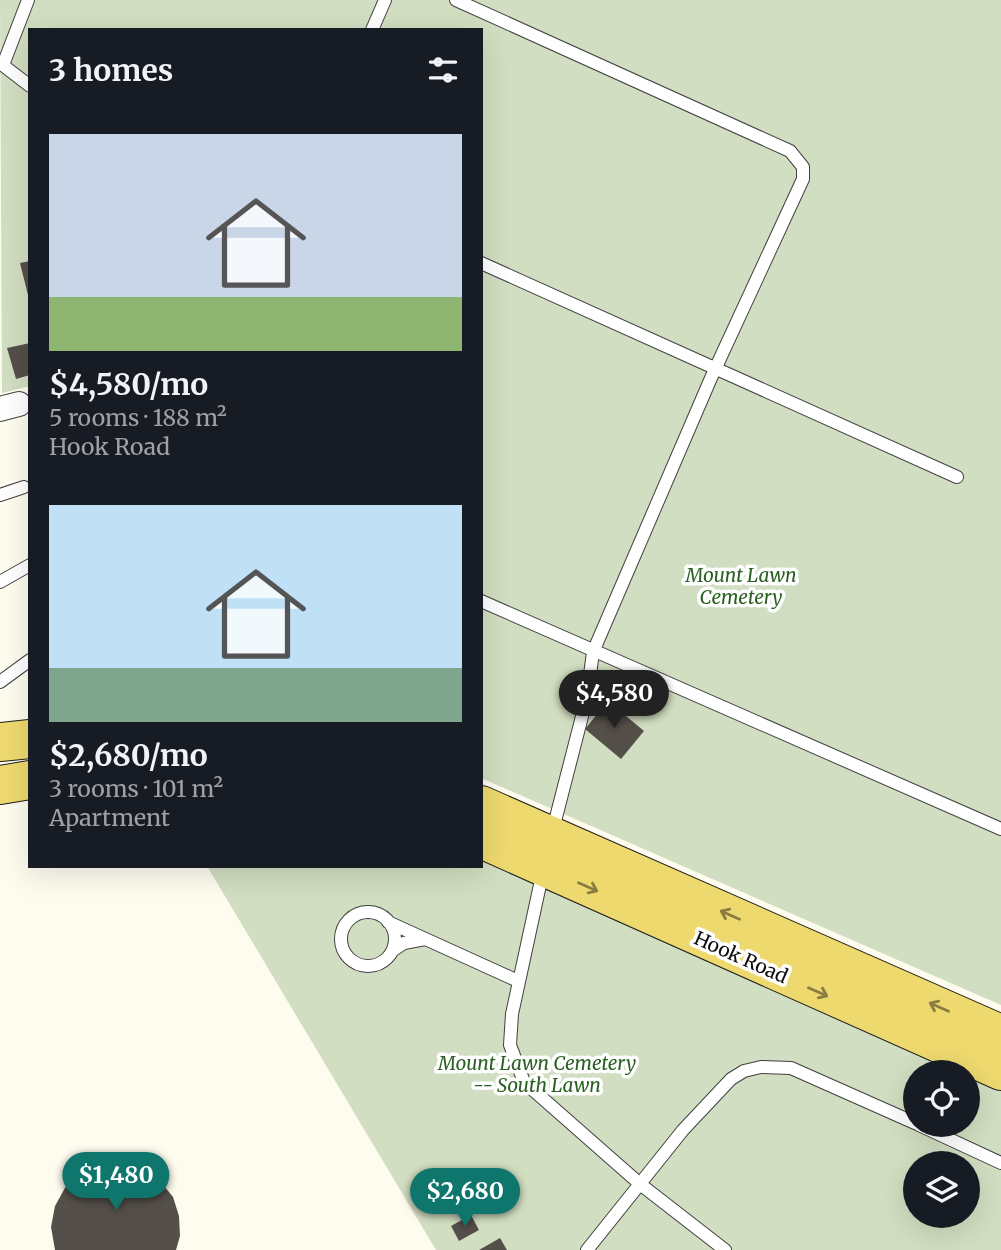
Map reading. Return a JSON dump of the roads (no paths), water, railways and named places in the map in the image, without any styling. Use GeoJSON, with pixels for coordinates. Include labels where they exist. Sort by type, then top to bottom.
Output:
{"type":"FeatureCollection","features":[{"type":"Feature","properties":{"kind":"main road"},"geometry":{"type":"LineString","coordinates":[[0,742],[28,739]]}},
{"type":"Feature","properties":{"kind":"main road"},"geometry":{"type":"LineString","coordinates":[[0,785],[28,780]]}},
{"type":"Feature","properties":{"kind":"main road","name":"Hook Road"},"geometry":{"type":"LineString","coordinates":[[483,806],[547,852],[1001,1071]]}},
{"type":"Feature","properties":{"kind":"main road","name":"Hook Road"},"geometry":{"type":"LineString","coordinates":[[483,839],[547,852],[1001,1034]]}},
{"type":"Feature","properties":{"kind":"lane"},"geometry":{"type":"LineString","coordinates":[[28,0],[1,64],[28,84]]}},
{"type":"Feature","properties":{"kind":"lane"},"geometry":{"type":"LineString","coordinates":[[373,28],[386,0]]}},
{"type":"Feature","properties":{"kind":"lane"},"geometry":{"type":"LineString","coordinates":[[456,0],[790,151],[803,167],[803,179],[715,369],[593,652],[587,697],[547,852],[518,981],[510,1045],[524,1082],[639,1184],[725,1250]]}},
{"type":"Feature","properties":{"kind":"lane"},"geometry":{"type":"LineString","coordinates":[[483,264],[957,477]]}},
{"type":"Feature","properties":{"kind":"lane"},"geometry":{"type":"LineString","coordinates":[[0,495],[24,486]]}},
{"type":"Feature","properties":{"kind":"lane"},"geometry":{"type":"LineString","coordinates":[[0,582],[28,566]]}},
{"type":"Feature","properties":{"kind":"lane"},"geometry":{"type":"LineString","coordinates":[[483,602],[1001,829]]}},
{"type":"Feature","properties":{"kind":"lane"},"geometry":{"type":"LineString","coordinates":[[0,682],[28,661]]}},
{"type":"Feature","properties":{"kind":"lane"},"geometry":{"type":"LineString","coordinates":[[425,939],[404,943],[383,961],[366,966],[349,959],[341,943],[344,926],[357,915],[374,914],[518,981]]}},
{"type":"Feature","properties":{"kind":"lane"},"geometry":{"type":"LineString","coordinates":[[388,922],[395,938],[392,951]]}},
{"type":"Feature","properties":{"kind":"lane"},"geometry":{"type":"LineString","coordinates":[[587,1250],[683,1130],[731,1079],[761,1067],[791,1068],[903,1118]]}},
{"type":"Feature","properties":{"kind":"lane"},"geometry":{"type":"LineString","coordinates":[[945,1137],[1001,1163]]}},
{"type":"Feature","properties":{"kind":"park label","name":"Mount Lawn Cemetery"},"geometry":{"type":"Point","coordinates":[741,586]}},
{"type":"Feature","properties":{"kind":"park label","name":"Mount Lawn Cemetery -- South Lawn"},"geometry":{"type":"Point","coordinates":[537,1074]}}]}
